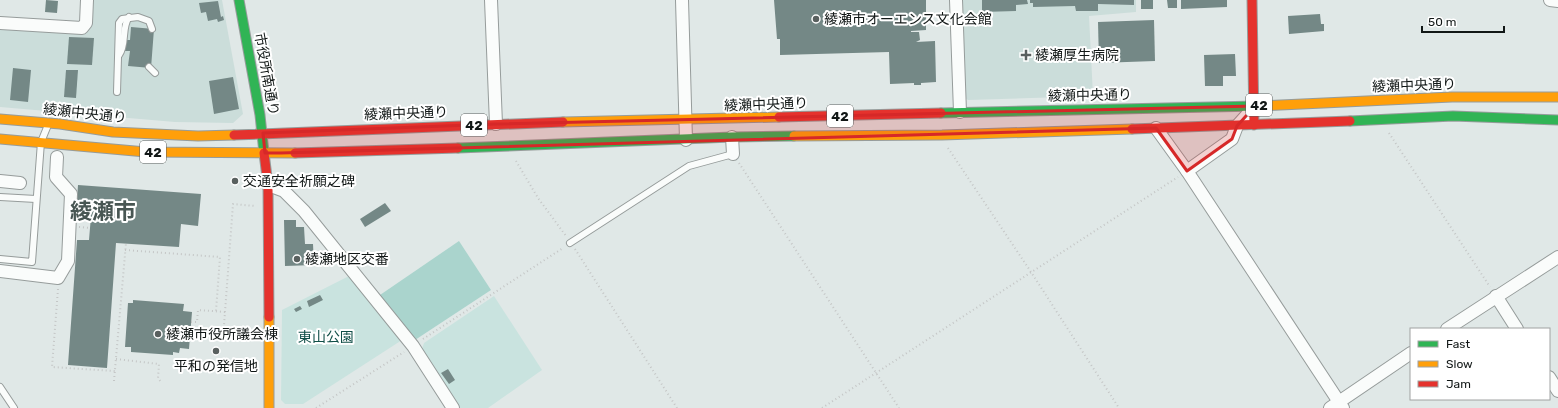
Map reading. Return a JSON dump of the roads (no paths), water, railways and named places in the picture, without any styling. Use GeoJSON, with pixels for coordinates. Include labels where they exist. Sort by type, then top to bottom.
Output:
{"type":"FeatureCollection","features":[{"type":"Feature","properties":{"kind":"main road","name":"市役所南通り"},"geometry":{"type":"LineString","coordinates":[[239,0],[263,133],[268,190],[269,408]]}},
{"type":"Feature","properties":{"kind":"main road"},"geometry":{"type":"LineString","coordinates":[[1252,0],[1255,106],[1254,125]]}},
{"type":"Feature","properties":{"kind":"main road","name":"綾瀬中央通り"},"geometry":{"type":"LineString","coordinates":[[0,119],[48,123],[113,132],[198,136],[496,124],[685,121],[960,112],[1255,106],[1452,97],[1558,97]]}},
{"type":"Feature","properties":{"kind":"main road","name":"42"},"geometry":{"type":"LineString","coordinates":[[0,139],[146,152],[265,153],[507,147],[732,138],[942,135],[1237,126],[1453,116],[1558,120]]}},
{"type":"Feature","properties":{"kind":"street"},"geometry":{"type":"LineString","coordinates":[[0,23],[82,28],[86,22],[87,0]]}},
{"type":"Feature","properties":{"kind":"street"},"geometry":{"type":"LineString","coordinates":[[491,0],[496,124]]}},
{"type":"Feature","properties":{"kind":"street"},"geometry":{"type":"LineString","coordinates":[[682,0],[686,140]]}},
{"type":"Feature","properties":{"kind":"street"},"geometry":{"type":"LineString","coordinates":[[956,0],[960,112]]}},
{"type":"Feature","properties":{"kind":"street"},"geometry":{"type":"LineString","coordinates":[[1550,0],[1558,1]]}},
{"type":"Feature","properties":{"kind":"street"},"geometry":{"type":"LineString","coordinates":[[1188,171],[1232,139],[1237,126],[1255,106]]}},
{"type":"Feature","properties":{"kind":"street"},"geometry":{"type":"LineString","coordinates":[[1156,128],[1188,171],[1337,406],[1410,355]]}},
{"type":"Feature","properties":{"kind":"street"},"geometry":{"type":"LineString","coordinates":[[732,138],[733,154]]}},
{"type":"Feature","properties":{"kind":"street"},"geometry":{"type":"LineString","coordinates":[[0,271],[58,278],[68,261],[71,194],[56,177],[57,157]]}},
{"type":"Feature","properties":{"kind":"street"},"geometry":{"type":"LineString","coordinates":[[0,181],[20,183]]}},
{"type":"Feature","properties":{"kind":"street"},"geometry":{"type":"LineString","coordinates":[[268,190],[277,187],[284,191],[304,211],[413,346],[453,408]]}},
{"type":"Feature","properties":{"kind":"street"},"geometry":{"type":"LineString","coordinates":[[1448,328],[1558,257]]}},
{"type":"Feature","properties":{"kind":"street"},"geometry":{"type":"LineString","coordinates":[[1496,296],[1516,328]]}},
{"type":"Feature","properties":{"kind":"street"},"geometry":{"type":"LineString","coordinates":[[1550,379],[1558,391]]}},
{"type":"Feature","properties":{"kind":"lane"},"geometry":{"type":"LineString","coordinates":[[117,92],[119,55],[117,50],[119,23],[122,20],[129,18],[144,18],[149,21],[152,28]]}},
{"type":"Feature","properties":{"kind":"lane"},"geometry":{"type":"LineString","coordinates":[[149,67],[155,73]]}},
{"type":"Feature","properties":{"kind":"lane"},"geometry":{"type":"LineString","coordinates":[[0,259],[32,262],[41,142],[48,123]]}},
{"type":"Feature","properties":{"kind":"lane"},"geometry":{"type":"LineString","coordinates":[[570,242],[689,166],[733,154]]}},
{"type":"Feature","properties":{"kind":"lane"},"geometry":{"type":"LineString","coordinates":[[0,197],[36,199]]}},
{"type":"Feature","properties":{"kind":"lane"},"geometry":{"type":"LineString","coordinates":[[0,387],[14,408]]}},
{"type":"Feature","properties":{"kind":"place","name":"綾瀬市オーエンス文化会館"},"geometry":{"type":"Point","coordinates":[816,19]}},
{"type":"Feature","properties":{"kind":"place","name":"綾瀬厚生病院"},"geometry":{"type":"Point","coordinates":[1026,55]}},
{"type":"Feature","properties":{"kind":"place","name":"交通安全祈願之碑"},"geometry":{"type":"Point","coordinates":[235,181]}},
{"type":"Feature","properties":{"kind":"place","name":"綾瀬地区交番"},"geometry":{"type":"Point","coordinates":[297,259]}},
{"type":"Feature","properties":{"kind":"place","name":"綾瀬市役所議会棟"},"geometry":{"type":"Point","coordinates":[158,334]}},
{"type":"Feature","properties":{"kind":"place","name":"平和の発信地"},"geometry":{"type":"Point","coordinates":[216,351]}},
{"type":"Feature","properties":{"kind":"district","name":"綾瀬市"},"geometry":{"type":"Point","coordinates":[103,211]}},
{"type":"Feature","properties":{"kind":"park label","name":"東山公園"},"geometry":{"type":"Point","coordinates":[326,337]}}]}
